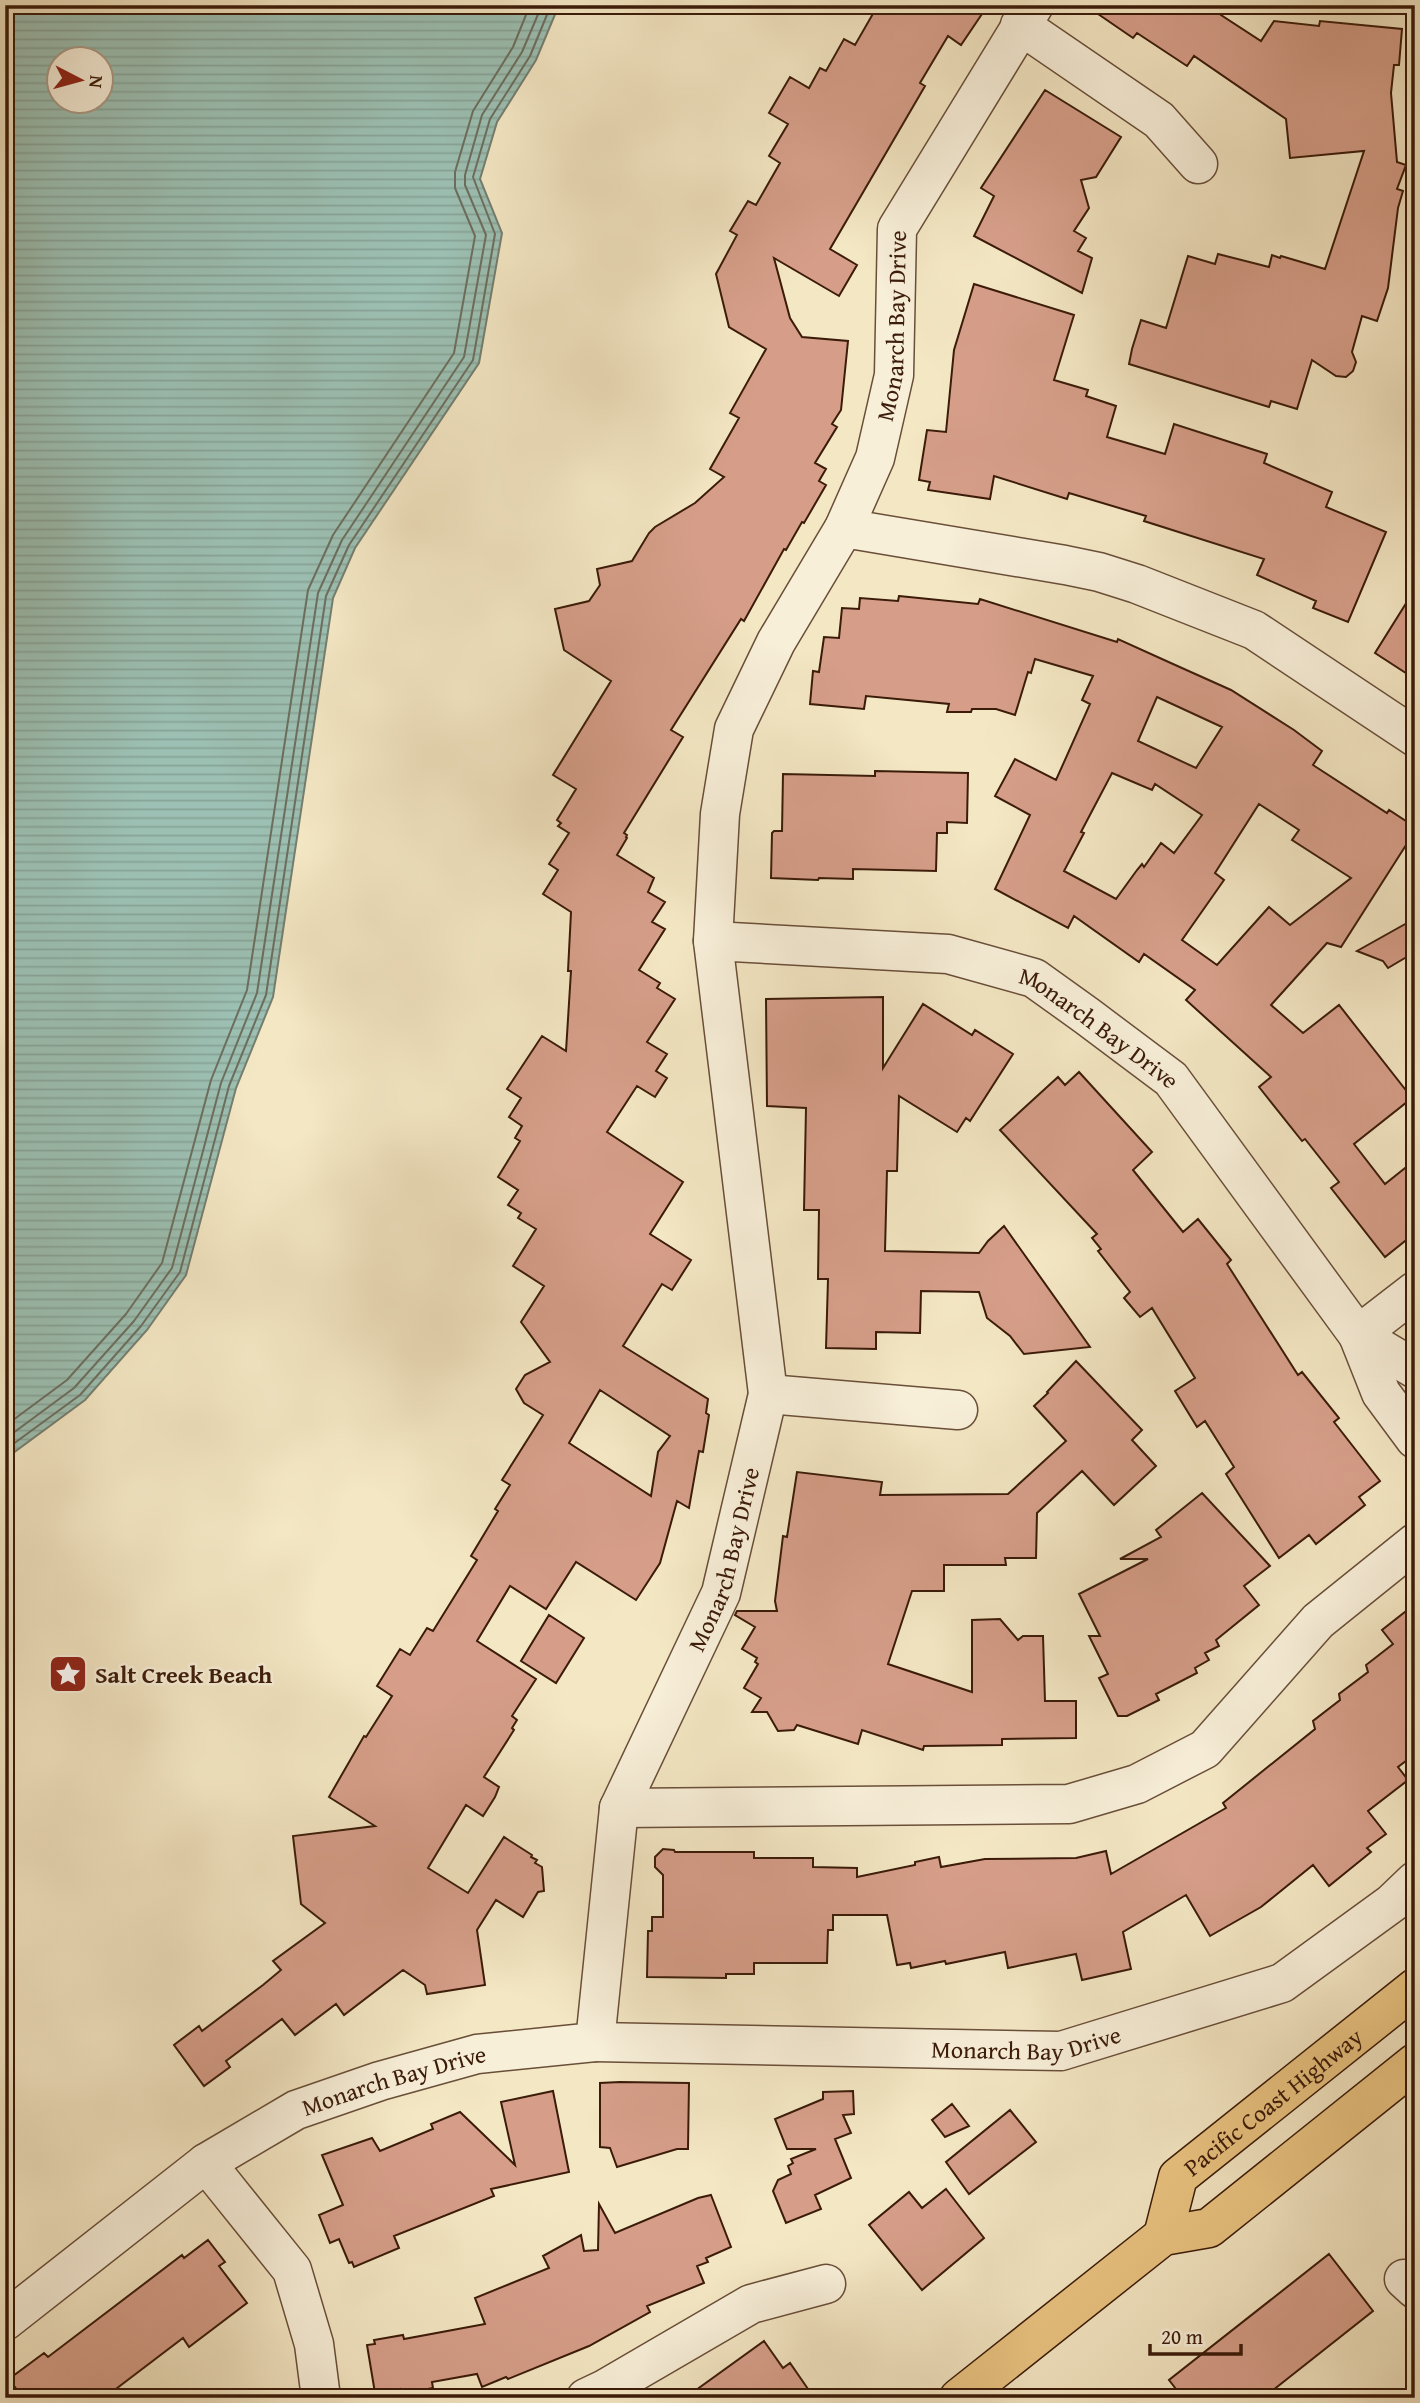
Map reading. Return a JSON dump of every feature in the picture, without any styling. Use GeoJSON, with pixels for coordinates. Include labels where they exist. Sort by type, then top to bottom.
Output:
{"type":"FeatureCollection","features":[{"type":"Feature","properties":{"kind":"highway","name":"Pacific Coast Highway"},"geometry":{"type":"LineString","coordinates":[[1163,2236],[1178,2177],[1415,1988]]}},
{"type":"Feature","properties":{"kind":"highway"},"geometry":{"type":"LineString","coordinates":[[958,2398],[1163,2236],[1209,2228],[1415,2063]]}},
{"type":"Feature","properties":{"kind":"street","name":"Monarch Bay Drive"},"geometry":{"type":"LineString","coordinates":[[595,2042],[619,1808],[721,1592],[768,1394],[713,941],[720,814],[734,729],[776,642],[844,528],[875,458],[894,375],[897,229],[1027,15],[1159,120],[1198,164]]}},
{"type":"Feature","properties":{"kind":"street"},"geometry":{"type":"LineString","coordinates":[[844,528],[1065,565],[1100,572],[1137,584],[1254,630],[1415,737]]}},
{"type":"Feature","properties":{"kind":"street","name":"Monarch Bay Drive"},"geometry":{"type":"LineString","coordinates":[[713,941],[948,954],[1034,978],[1171,1079],[1357,1335],[1381,1393],[1415,1439]]}},
{"type":"Feature","properties":{"kind":"street"},"geometry":{"type":"LineString","coordinates":[[1357,1335],[1415,1291]]}},
{"type":"Feature","properties":{"kind":"street","name":"Monarch Bay Drive"},"geometry":{"type":"LineString","coordinates":[[1357,1335],[1415,1368]]}},
{"type":"Feature","properties":{"kind":"street"},"geometry":{"type":"LineString","coordinates":[[768,1394],[958,1410]]}},
{"type":"Feature","properties":{"kind":"street"},"geometry":{"type":"LineString","coordinates":[[619,1808],[1069,1804],[1137,1784],[1205,1749],[1318,1620],[1415,1543]]}},
{"type":"Feature","properties":{"kind":"street","name":"Monarch Bay Drive"},"geometry":{"type":"LineString","coordinates":[[5,2321],[206,2163],[296,2110],[380,2081],[477,2053],[595,2042],[1061,2051],[1282,1983],[1392,1903],[1415,1881]]}},
{"type":"Feature","properties":{"kind":"street"},"geometry":{"type":"LineString","coordinates":[[206,2163],[292,2270],[314,2344],[321,2398]]}},
{"type":"Feature","properties":{"kind":"street"},"geometry":{"type":"LineString","coordinates":[[586,2398],[751,2304],[826,2284]]}},
{"type":"Feature","properties":{"kind":"water"},"geometry":{"type":"Polygon","coordinates":[[[5,5],[559,5],[536,60],[497,122],[480,179],[502,233],[479,363],[355,548],[333,598],[273,997],[236,1088],[186,1275],[147,1330],[85,1400],[5,1459],[5,5]]]}},
{"type":"Feature","properties":{"kind":"building"},"geometry":{"type":"Polygon","coordinates":[[[878,5],[988,5],[961,45],[948,36],[920,83],[925,86],[830,249],[857,265],[839,296],[774,258],[790,318],[802,337],[848,341],[841,410],[832,424],[837,427],[815,463],[826,469],[819,481],[826,485],[804,523],[802,522],[786,550],[784,549],[744,621],[741,619],[671,730],[683,737],[624,833],[627,838],[617,855],[654,878],[648,892],[665,902],[652,922],[665,929],[639,970],[660,983],[657,988],[675,999],[647,1042],[667,1054],[656,1071],[667,1078],[655,1097],[637,1086],[607,1132],[683,1182],[650,1234],[691,1260],[672,1290],[662,1284],[623,1346],[708,1399],[706,1413],[709,1415],[703,1452],[699,1451],[689,1508],[677,1501],[660,1563],[636,1600],[576,1562],[546,1609],[510,1586],[477,1641],[536,1679],[512,1716],[517,1720],[512,1728],[514,1730],[484,1777],[499,1787],[495,1797],[483,1816],[466,1805],[428,1868],[468,1893],[504,1837],[537,1860],[535,1863],[542,1867],[544,1891],[538,1892],[523,1917],[496,1900],[477,1930],[485,1985],[427,1994],[425,1985],[403,1970],[344,2015],[336,2004],[295,2035],[282,2019],[226,2061],[230,2067],[204,2086],[174,2045],[199,2026],[202,2031],[263,1985],[281,1970],[273,1961],[325,1923],[301,1904],[293,1836],[375,1826],[329,1797],[364,1736],[366,1737],[392,1696],[377,1686],[400,1649],[410,1655],[427,1628],[433,1631],[477,1560],[471,1556],[510,1485],[502,1480],[543,1415],[524,1403],[516,1389],[525,1375],[550,1362],[521,1322],[544,1286],[513,1266],[536,1229],[518,1218],[521,1213],[508,1205],[518,1190],[498,1177],[520,1141],[515,1138],[522,1126],[509,1117],[521,1098],[507,1089],[542,1036],[566,1051],[571,971],[568,971],[571,912],[543,894],[558,870],[549,864],[569,833],[558,826],[561,823],[557,820],[576,789],[553,775],[611,681],[564,650],[555,609],[589,601],[600,585],[597,569],[632,561],[655,527],[695,503],[724,477],[710,469],[739,418],[730,413],[766,349],[729,327],[716,274],[737,235],[730,231],[748,201],[756,205],[780,163],[769,156],[788,124],[769,113],[790,77],[809,88],[820,68],[826,71],[844,39],[855,45],[878,5]],[[600,1390],[569,1443],[651,1496],[658,1452],[670,1436],[600,1390]]]}},
{"type":"Feature","properties":{"kind":"building"},"geometry":{"type":"Polygon","coordinates":[[[1085,5],[1228,5],[1221,15],[1261,41],[1274,21],[1319,26],[1320,21],[1402,29],[1399,65],[1394,65],[1391,93],[1397,162],[1406,165],[1397,189],[1403,191],[1398,208],[1388,288],[1377,321],[1362,316],[1352,352],[1356,362],[1353,371],[1346,377],[1336,376],[1312,360],[1297,409],[1271,401],[1269,407],[1129,364],[1132,349],[1141,320],[1166,328],[1188,256],[1215,264],[1218,254],[1269,267],[1272,255],[1325,269],[1364,151],[1290,158],[1286,119],[1194,56],[1187,66],[1137,33],[1133,38],[1085,5]]]}},
{"type":"Feature","properties":{"kind":"building"},"geometry":{"type":"Polygon","coordinates":[[[1045,90],[1121,137],[1096,177],[1081,180],[1089,208],[1074,231],[1086,238],[1078,251],[1092,258],[1082,293],[974,236],[994,196],[981,188],[1045,90]]]}},
{"type":"Feature","properties":{"kind":"building"},"geometry":{"type":"Polygon","coordinates":[[[974,284],[1074,315],[1054,380],[1088,390],[1086,396],[1116,406],[1107,437],[1165,454],[1174,424],[1267,454],[1264,463],[1332,492],[1326,507],[1386,532],[1348,622],[1313,608],[1316,601],[1257,575],[1264,559],[1144,521],[1146,516],[1069,493],[1067,499],[994,476],[990,499],[928,490],[930,482],[919,480],[927,430],[946,432],[954,350],[974,284]]]}},
{"type":"Feature","properties":{"kind":"building"},"geometry":{"type":"Polygon","coordinates":[[[1415,589],[1415,679],[1375,653],[1415,589]]]}},
{"type":"Feature","properties":{"kind":"building"},"geometry":{"type":"Polygon","coordinates":[[[899,596],[978,604],[980,599],[1117,642],[1118,639],[1231,690],[1322,751],[1313,765],[1387,813],[1389,810],[1415,827],[1341,947],[1327,943],[1271,1005],[1303,1033],[1339,1005],[1412,1098],[1354,1144],[1385,1184],[1415,1160],[1415,1233],[1385,1257],[1331,1188],[1339,1182],[1259,1087],[1271,1077],[1186,1000],[1195,990],[1144,954],[1139,962],[1074,916],[1068,928],[995,889],[1030,815],[995,796],[1015,759],[1056,780],[1090,704],[1082,700],[1093,676],[1035,659],[1031,673],[1028,672],[1015,715],[996,709],[947,712],[949,704],[866,696],[864,709],[810,704],[813,671],[819,672],[824,637],[839,638],[842,608],[859,609],[860,598],[898,601],[899,596]],[[1157,697],[1138,741],[1196,768],[1222,727],[1157,697]],[[1112,773],[1081,832],[1084,833],[1064,871],[1116,899],[1161,843],[1174,853],[1202,815],[1155,784],[1152,790],[1112,773]],[[1259,804],[1215,873],[1224,880],[1182,940],[1217,965],[1269,907],[1290,925],[1351,878],[1292,840],[1299,830],[1259,804]]]}},
{"type":"Feature","properties":{"kind":"building"},"geometry":{"type":"Polygon","coordinates":[[[875,771],[968,773],[967,823],[947,822],[947,833],[937,833],[936,871],[853,869],[853,879],[771,878],[772,833],[782,831],[783,774],[875,776],[875,771]]]}},
{"type":"Feature","properties":{"kind":"building"},"geometry":{"type":"Polygon","coordinates":[[[1407,923],[1415,937],[1415,952],[1388,968],[1383,961],[1357,951],[1407,923]]]}},
{"type":"Feature","properties":{"kind":"building"},"geometry":{"type":"Polygon","coordinates":[[[883,997],[883,1068],[923,1004],[972,1035],[975,1030],[1013,1054],[970,1121],[966,1118],[957,1132],[899,1096],[897,1171],[887,1171],[885,1251],[979,1253],[1004,1226],[1090,1347],[1024,1354],[1010,1336],[987,1318],[979,1292],[921,1291],[920,1333],[876,1332],[876,1349],[826,1348],[828,1279],[818,1279],[819,1210],[804,1210],[806,1108],[767,1106],[766,999],[883,997]]]}},
{"type":"Feature","properties":{"kind":"building"},"geometry":{"type":"Polygon","coordinates":[[[1079,1072],[1152,1152],[1133,1170],[1183,1232],[1198,1219],[1231,1260],[1227,1264],[1298,1375],[1302,1372],[1339,1418],[1334,1422],[1380,1481],[1359,1497],[1365,1505],[1316,1544],[1309,1535],[1279,1558],[1226,1474],[1234,1467],[1205,1421],[1197,1427],[1175,1391],[1195,1378],[1152,1308],[1140,1317],[1124,1298],[1130,1292],[1098,1251],[1101,1249],[1092,1238],[1097,1234],[1000,1130],[1058,1077],[1065,1085],[1079,1072]]]}},
{"type":"Feature","properties":{"kind":"building"},"geometry":{"type":"Polygon","coordinates":[[[1076,1361],[1142,1430],[1132,1440],[1156,1466],[1114,1505],[1082,1471],[1037,1513],[1036,1558],[1005,1558],[1006,1565],[944,1565],[944,1591],[912,1591],[888,1664],[972,1692],[972,1620],[1000,1619],[1018,1640],[1023,1636],[1043,1636],[1045,1701],[1076,1701],[1076,1738],[1002,1739],[1002,1745],[924,1746],[923,1750],[862,1730],[858,1744],[797,1725],[794,1730],[778,1731],[767,1712],[752,1712],[761,1698],[744,1688],[758,1664],[755,1662],[757,1658],[742,1649],[755,1627],[735,1615],[737,1611],[777,1611],[775,1601],[783,1536],[787,1537],[797,1472],[882,1482],[880,1495],[1008,1494],[1066,1441],[1034,1406],[1076,1361]]]}},
{"type":"Feature","properties":{"kind":"building"},"geometry":{"type":"Polygon","coordinates":[[[1202,1493],[1270,1566],[1244,1586],[1259,1605],[1216,1640],[1219,1646],[1205,1653],[1209,1660],[1195,1668],[1197,1673],[1156,1694],[1159,1700],[1127,1716],[1118,1716],[1099,1678],[1108,1674],[1089,1636],[1100,1636],[1079,1594],[1148,1559],[1120,1559],[1161,1537],[1156,1530],[1202,1493]]]}},
{"type":"Feature","properties":{"kind":"building"},"geometry":{"type":"Polygon","coordinates":[[[1415,1604],[1415,1754],[1398,1767],[1408,1780],[1368,1811],[1386,1834],[1367,1848],[1371,1852],[1329,1886],[1313,1865],[1261,1907],[1210,1936],[1186,1895],[1123,1932],[1131,1969],[1082,1980],[1076,1954],[1008,1968],[1005,1952],[946,1964],[945,1961],[911,1968],[910,1963],[897,1965],[887,1915],[833,1915],[833,1930],[828,1930],[827,1963],[754,1963],[754,1974],[726,1974],[726,1978],[647,1977],[648,1931],[652,1931],[652,1917],[663,1917],[663,1875],[655,1867],[655,1857],[663,1849],[675,1852],[754,1852],[754,1858],[813,1858],[813,1867],[857,1868],[857,1877],[939,1857],[941,1867],[985,1859],[1076,1858],[1106,1851],[1111,1874],[1226,1808],[1223,1803],[1315,1729],[1313,1721],[1340,1700],[1339,1694],[1368,1672],[1366,1665],[1393,1644],[1382,1630],[1415,1604]]]}},
{"type":"Feature","properties":{"kind":"building"},"geometry":{"type":"Polygon","coordinates":[[[549,1615],[584,1638],[556,1683],[521,1661],[549,1615]]]}},
{"type":"Feature","properties":{"kind":"building"},"geometry":{"type":"Polygon","coordinates":[[[600,2083],[689,2083],[688,2149],[677,2149],[617,2167],[610,2148],[600,2147],[600,2083]]]}},
{"type":"Feature","properties":{"kind":"building"},"geometry":{"type":"Polygon","coordinates":[[[553,2091],[569,2172],[491,2189],[494,2196],[394,2236],[399,2248],[354,2267],[352,2262],[349,2263],[339,2239],[330,2243],[319,2215],[343,2205],[322,2155],[372,2138],[380,2151],[433,2129],[431,2124],[460,2112],[515,2165],[501,2102],[553,2091]]]}},
{"type":"Feature","properties":{"kind":"building"},"geometry":{"type":"Polygon","coordinates":[[[853,2091],[854,2114],[843,2115],[851,2133],[835,2139],[851,2178],[815,2195],[821,2209],[786,2223],[773,2191],[778,2180],[791,2174],[788,2166],[793,2163],[791,2159],[816,2149],[787,2149],[775,2119],[823,2099],[823,2092],[853,2091]]]}},
{"type":"Feature","properties":{"kind":"building"},"geometry":{"type":"Polygon","coordinates":[[[952,2104],[969,2126],[945,2137],[932,2120],[952,2104]]]}},
{"type":"Feature","properties":{"kind":"building"},"geometry":{"type":"Polygon","coordinates":[[[1010,2110],[1036,2142],[969,2194],[946,2162],[1010,2110]]]}},
{"type":"Feature","properties":{"kind":"building"},"geometry":{"type":"Polygon","coordinates":[[[946,2189],[984,2238],[922,2290],[869,2225],[909,2192],[922,2208],[946,2189]]]}},
{"type":"Feature","properties":{"kind":"building"},"geometry":{"type":"Polygon","coordinates":[[[711,2195],[731,2247],[706,2258],[708,2262],[697,2266],[704,2283],[647,2306],[650,2312],[589,2346],[508,2379],[506,2377],[482,2387],[477,2374],[432,2382],[433,2388],[401,2394],[400,2389],[375,2393],[367,2345],[375,2344],[374,2340],[403,2335],[404,2339],[485,2324],[475,2298],[549,2268],[543,2256],[581,2235],[584,2251],[598,2250],[599,2204],[615,2233],[711,2195]]]}},
{"type":"Feature","properties":{"kind":"building"},"geometry":{"type":"Polygon","coordinates":[[[208,2240],[225,2262],[219,2266],[247,2303],[189,2347],[183,2338],[104,2398],[23,2398],[9,2379],[44,2353],[48,2357],[182,2255],[184,2258],[208,2240]]]}},
{"type":"Feature","properties":{"kind":"building"},"geometry":{"type":"Polygon","coordinates":[[[1329,2254],[1373,2311],[1263,2398],[1183,2398],[1169,2380],[1329,2254]]]}},
{"type":"Feature","properties":{"kind":"building"},"geometry":{"type":"Polygon","coordinates":[[[764,2341],[783,2368],[790,2363],[808,2389],[795,2398],[685,2398],[764,2341]]]}},
{"type":"Feature","properties":{"kind":"place","name":"Salt Creek Beach"},"geometry":{"type":"Point","coordinates":[68,1674]}}]}
